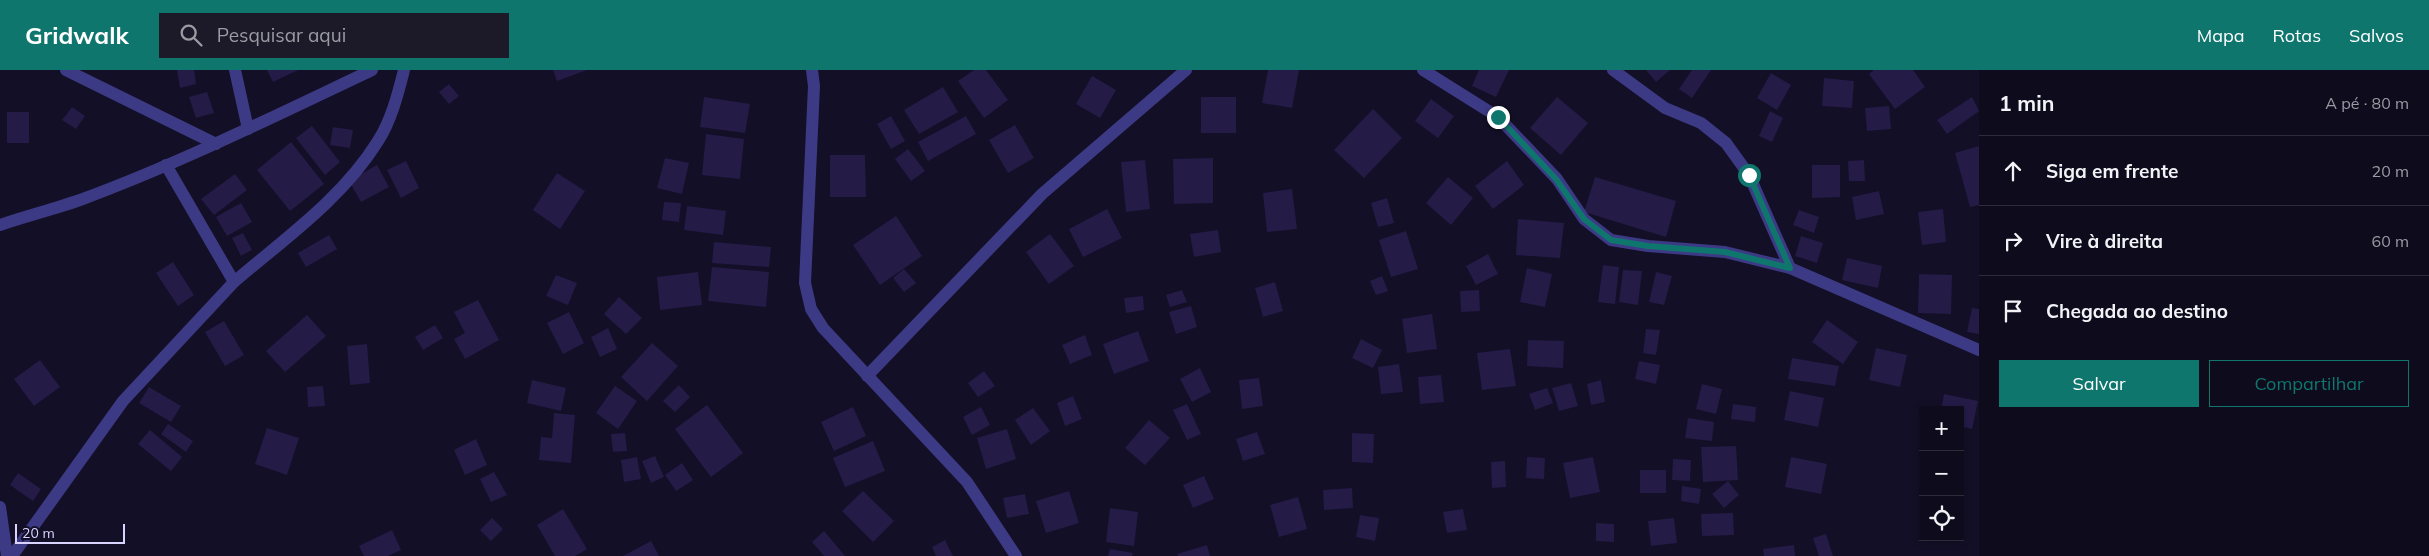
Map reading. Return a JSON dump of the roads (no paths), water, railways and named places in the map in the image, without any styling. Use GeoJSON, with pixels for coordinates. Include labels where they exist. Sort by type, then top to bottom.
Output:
{"type":"FeatureCollection","features":[{"type":"Feature","properties":{"kind":"street"},"geometry":{"type":"LineString","coordinates":[[66,70],[216,144]]}},
{"type":"Feature","properties":{"kind":"street"},"geometry":{"type":"LineString","coordinates":[[235,70],[248,128]]}},
{"type":"Feature","properties":{"kind":"street"},"geometry":{"type":"LineString","coordinates":[[0,225],[80,200],[166,165],[216,144],[372,70]]}},
{"type":"Feature","properties":{"kind":"street"},"geometry":{"type":"LineString","coordinates":[[12,556],[123,401],[234,282],[336,195],[378,141],[398,95],[404,70]]}},
{"type":"Feature","properties":{"kind":"street"},"geometry":{"type":"LineString","coordinates":[[812,70],[814,86],[805,283],[811,310],[823,328],[966,482],[1016,556]]}},
{"type":"Feature","properties":{"kind":"street"},"geometry":{"type":"LineString","coordinates":[[1423,70],[1498,117],[1556,179],[1584,219],[1611,240],[1648,246],[1725,252],[1790,268],[1979,350]]}},
{"type":"Feature","properties":{"kind":"street"},"geometry":{"type":"LineString","coordinates":[[1613,70],[1665,108],[1701,123],[1726,143],[1749,175],[1790,268]]}},
{"type":"Feature","properties":{"kind":"street"},"geometry":{"type":"LineString","coordinates":[[867,376],[1042,194],[1181,72]]}},
{"type":"Feature","properties":{"kind":"street"},"geometry":{"type":"LineString","coordinates":[[166,165],[234,282]]}},
{"type":"Feature","properties":{"kind":"street"},"geometry":{"type":"LineString","coordinates":[[0,507],[7,556]]}}]}
